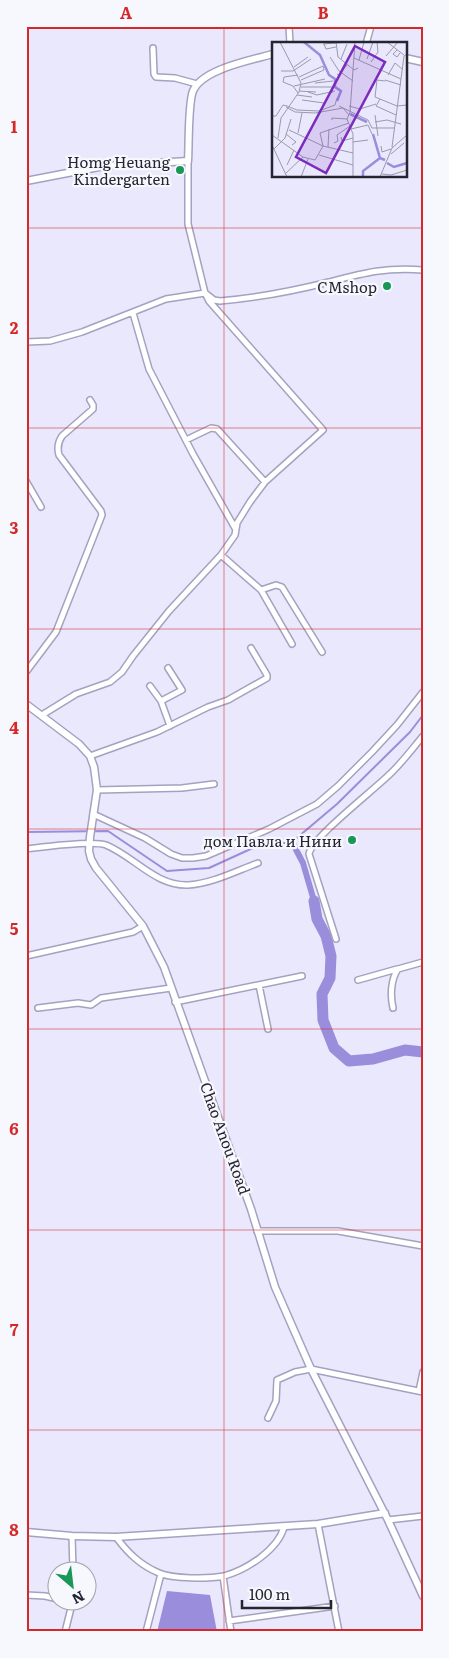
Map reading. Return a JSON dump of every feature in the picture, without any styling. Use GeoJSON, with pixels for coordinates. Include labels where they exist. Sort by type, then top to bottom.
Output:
{"type":"FeatureCollection","features":[{"type":"Feature","properties":{"kind":"street"},"geometry":{"type":"LineString","coordinates":[[289,26],[290,42]]}},
{"type":"Feature","properties":{"kind":"street"},"geometry":{"type":"LineString","coordinates":[[367,42],[371,26]]}},
{"type":"Feature","properties":{"kind":"street"},"geometry":{"type":"LineString","coordinates":[[152,48],[154,74],[156,77],[175,78],[197,84]]}},
{"type":"Feature","properties":{"kind":"street"},"geometry":{"type":"LineString","coordinates":[[42,716],[76,694],[101,686],[116,678],[122,672],[168,611],[221,555],[235,535],[237,523],[265,482],[322,432],[323,428],[214,308],[205,293],[188,224],[191,96],[197,84],[210,74],[272,54]]}},
{"type":"Feature","properties":{"kind":"street"},"geometry":{"type":"LineString","coordinates":[[406,58],[423,62]]}},
{"type":"Feature","properties":{"kind":"street"},"geometry":{"type":"LineString","coordinates":[[26,181],[104,166],[188,161]]}},
{"type":"Feature","properties":{"kind":"street"},"geometry":{"type":"LineString","coordinates":[[26,342],[50,341],[82,332],[166,300],[205,293],[214,300],[220,301],[256,298],[377,270],[399,268],[423,270]]}},
{"type":"Feature","properties":{"kind":"street"},"geometry":{"type":"LineString","coordinates":[[133,313],[149,369],[236,529]]}},
{"type":"Feature","properties":{"kind":"street"},"geometry":{"type":"LineString","coordinates":[[26,672],[56,632],[102,515],[57,450],[62,436],[93,409],[90,400]]}},
{"type":"Feature","properties":{"kind":"street"},"geometry":{"type":"LineString","coordinates":[[186,440],[210,428],[217,429],[265,482]]}},
{"type":"Feature","properties":{"kind":"street"},"geometry":{"type":"LineString","coordinates":[[26,481],[41,507]]}},
{"type":"Feature","properties":{"kind":"street"},"geometry":{"type":"LineString","coordinates":[[221,555],[261,590],[292,644]]}},
{"type":"Feature","properties":{"kind":"street"},"geometry":{"type":"LineString","coordinates":[[261,590],[276,585],[282,587],[322,652]]}},
{"type":"Feature","properties":{"kind":"street"},"geometry":{"type":"LineString","coordinates":[[26,704],[79,744],[90,756],[157,732],[228,700],[267,678],[251,648]]}},
{"type":"Feature","properties":{"kind":"street"},"geometry":{"type":"LineString","coordinates":[[161,701],[182,690],[168,668]]}},
{"type":"Feature","properties":{"kind":"street"},"geometry":{"type":"LineString","coordinates":[[150,686],[161,701],[170,726]]}},
{"type":"Feature","properties":{"kind":"street"},"geometry":{"type":"LineString","coordinates":[[93,814],[144,838],[171,854],[182,858],[206,856],[269,829],[317,804],[372,752],[397,725],[423,692]]}},
{"type":"Feature","properties":{"kind":"street"},"geometry":{"type":"LineString","coordinates":[[336,939],[309,854],[310,849],[321,836],[393,771],[423,736]]}},
{"type":"Feature","properties":{"kind":"street","name":"Chao Anou Road"},"geometry":{"type":"LineString","coordinates":[[90,756],[97,790],[89,841],[91,859],[96,868],[143,926],[164,967],[175,1002],[246,1194],[275,1287],[311,1369],[386,1517],[423,1596]]}},
{"type":"Feature","properties":{"kind":"street"},"geometry":{"type":"LineString","coordinates":[[97,790],[182,788],[214,784]]}},
{"type":"Feature","properties":{"kind":"street"},"geometry":{"type":"LineString","coordinates":[[26,849],[89,841],[104,844],[163,880],[187,885],[209,881],[258,863]]}},
{"type":"Feature","properties":{"kind":"street"},"geometry":{"type":"LineString","coordinates":[[26,956],[133,932],[143,926]]}},
{"type":"Feature","properties":{"kind":"street"},"geometry":{"type":"LineString","coordinates":[[358,980],[423,962]]}},
{"type":"Feature","properties":{"kind":"street"},"geometry":{"type":"LineString","coordinates":[[393,1008],[391,997],[394,974],[398,969]]}},
{"type":"Feature","properties":{"kind":"street"},"geometry":{"type":"LineString","coordinates":[[175,1002],[302,976]]}},
{"type":"Feature","properties":{"kind":"street"},"geometry":{"type":"LineString","coordinates":[[260,984],[268,1029]]}},
{"type":"Feature","properties":{"kind":"street"},"geometry":{"type":"LineString","coordinates":[[38,1008],[78,1004],[91,1005],[101,998],[170,988]]}},
{"type":"Feature","properties":{"kind":"street"},"geometry":{"type":"LineString","coordinates":[[257,1231],[338,1231],[423,1246]]}},
{"type":"Feature","properties":{"kind":"street"},"geometry":{"type":"LineString","coordinates":[[268,1418],[276,1401],[278,1380],[295,1372],[311,1369],[421,1392],[423,1372]]}},
{"type":"Feature","properties":{"kind":"street"},"geometry":{"type":"LineString","coordinates":[[26,1532],[72,1536],[116,1536],[284,1527],[386,1517],[423,1516]]}},
{"type":"Feature","properties":{"kind":"street"},"geometry":{"type":"LineString","coordinates":[[318,1524],[340,1632]]}},
{"type":"Feature","properties":{"kind":"street"},"geometry":{"type":"LineString","coordinates":[[116,1536],[132,1557],[161,1574],[201,1577],[223,1576],[248,1565],[266,1553],[279,1539],[284,1527]]}},
{"type":"Feature","properties":{"kind":"street"},"geometry":{"type":"LineString","coordinates":[[72,1536],[73,1560]]}},
{"type":"Feature","properties":{"kind":"street"},"geometry":{"type":"LineString","coordinates":[[146,1632],[161,1574]]}},
{"type":"Feature","properties":{"kind":"street"},"geometry":{"type":"LineString","coordinates":[[223,1576],[231,1632]]}},
{"type":"Feature","properties":{"kind":"street"},"geometry":{"type":"LineString","coordinates":[[26,1596],[48,1597]]}},
{"type":"Feature","properties":{"kind":"street"},"geometry":{"type":"LineString","coordinates":[[229,1621],[335,1606]]}},
{"type":"Feature","properties":{"kind":"street"},"geometry":{"type":"LineString","coordinates":[[65,1632],[71,1610]]}},
{"type":"Feature","properties":{"kind":"shaded area"},"geometry":{"type":"Polygon","coordinates":[[[167,1591],[210,1595],[217,1632],[157,1632],[167,1591]]]}},
{"type":"Feature","properties":{"kind":"waterway"},"geometry":{"type":"LineString","coordinates":[[26,832],[108,831],[167,871],[209,868],[255,847],[292,842],[337,804],[410,732],[423,715]]}},
{"type":"Feature","properties":{"kind":"waterway"},"geometry":{"type":"LineString","coordinates":[[292,842],[303,863],[314,901]]}},
{"type":"Feature","properties":{"kind":"waterway"},"geometry":{"type":"LineString","coordinates":[[314,901],[317,919],[326,936],[331,956],[330,978],[322,994],[323,1020],[334,1048],[349,1061],[373,1059],[405,1050],[423,1052]]}},
{"type":"Feature","properties":{"kind":"place","name":"Homg Heuang Kindergarten"},"geometry":{"type":"Point","coordinates":[180,170]}},
{"type":"Feature","properties":{"kind":"place","name":"CMshop"},"geometry":{"type":"Point","coordinates":[387,286]}},
{"type":"Feature","properties":{"kind":"place","name":"дом Павла и Нини"},"geometry":{"type":"Point","coordinates":[352,840]}}]}
